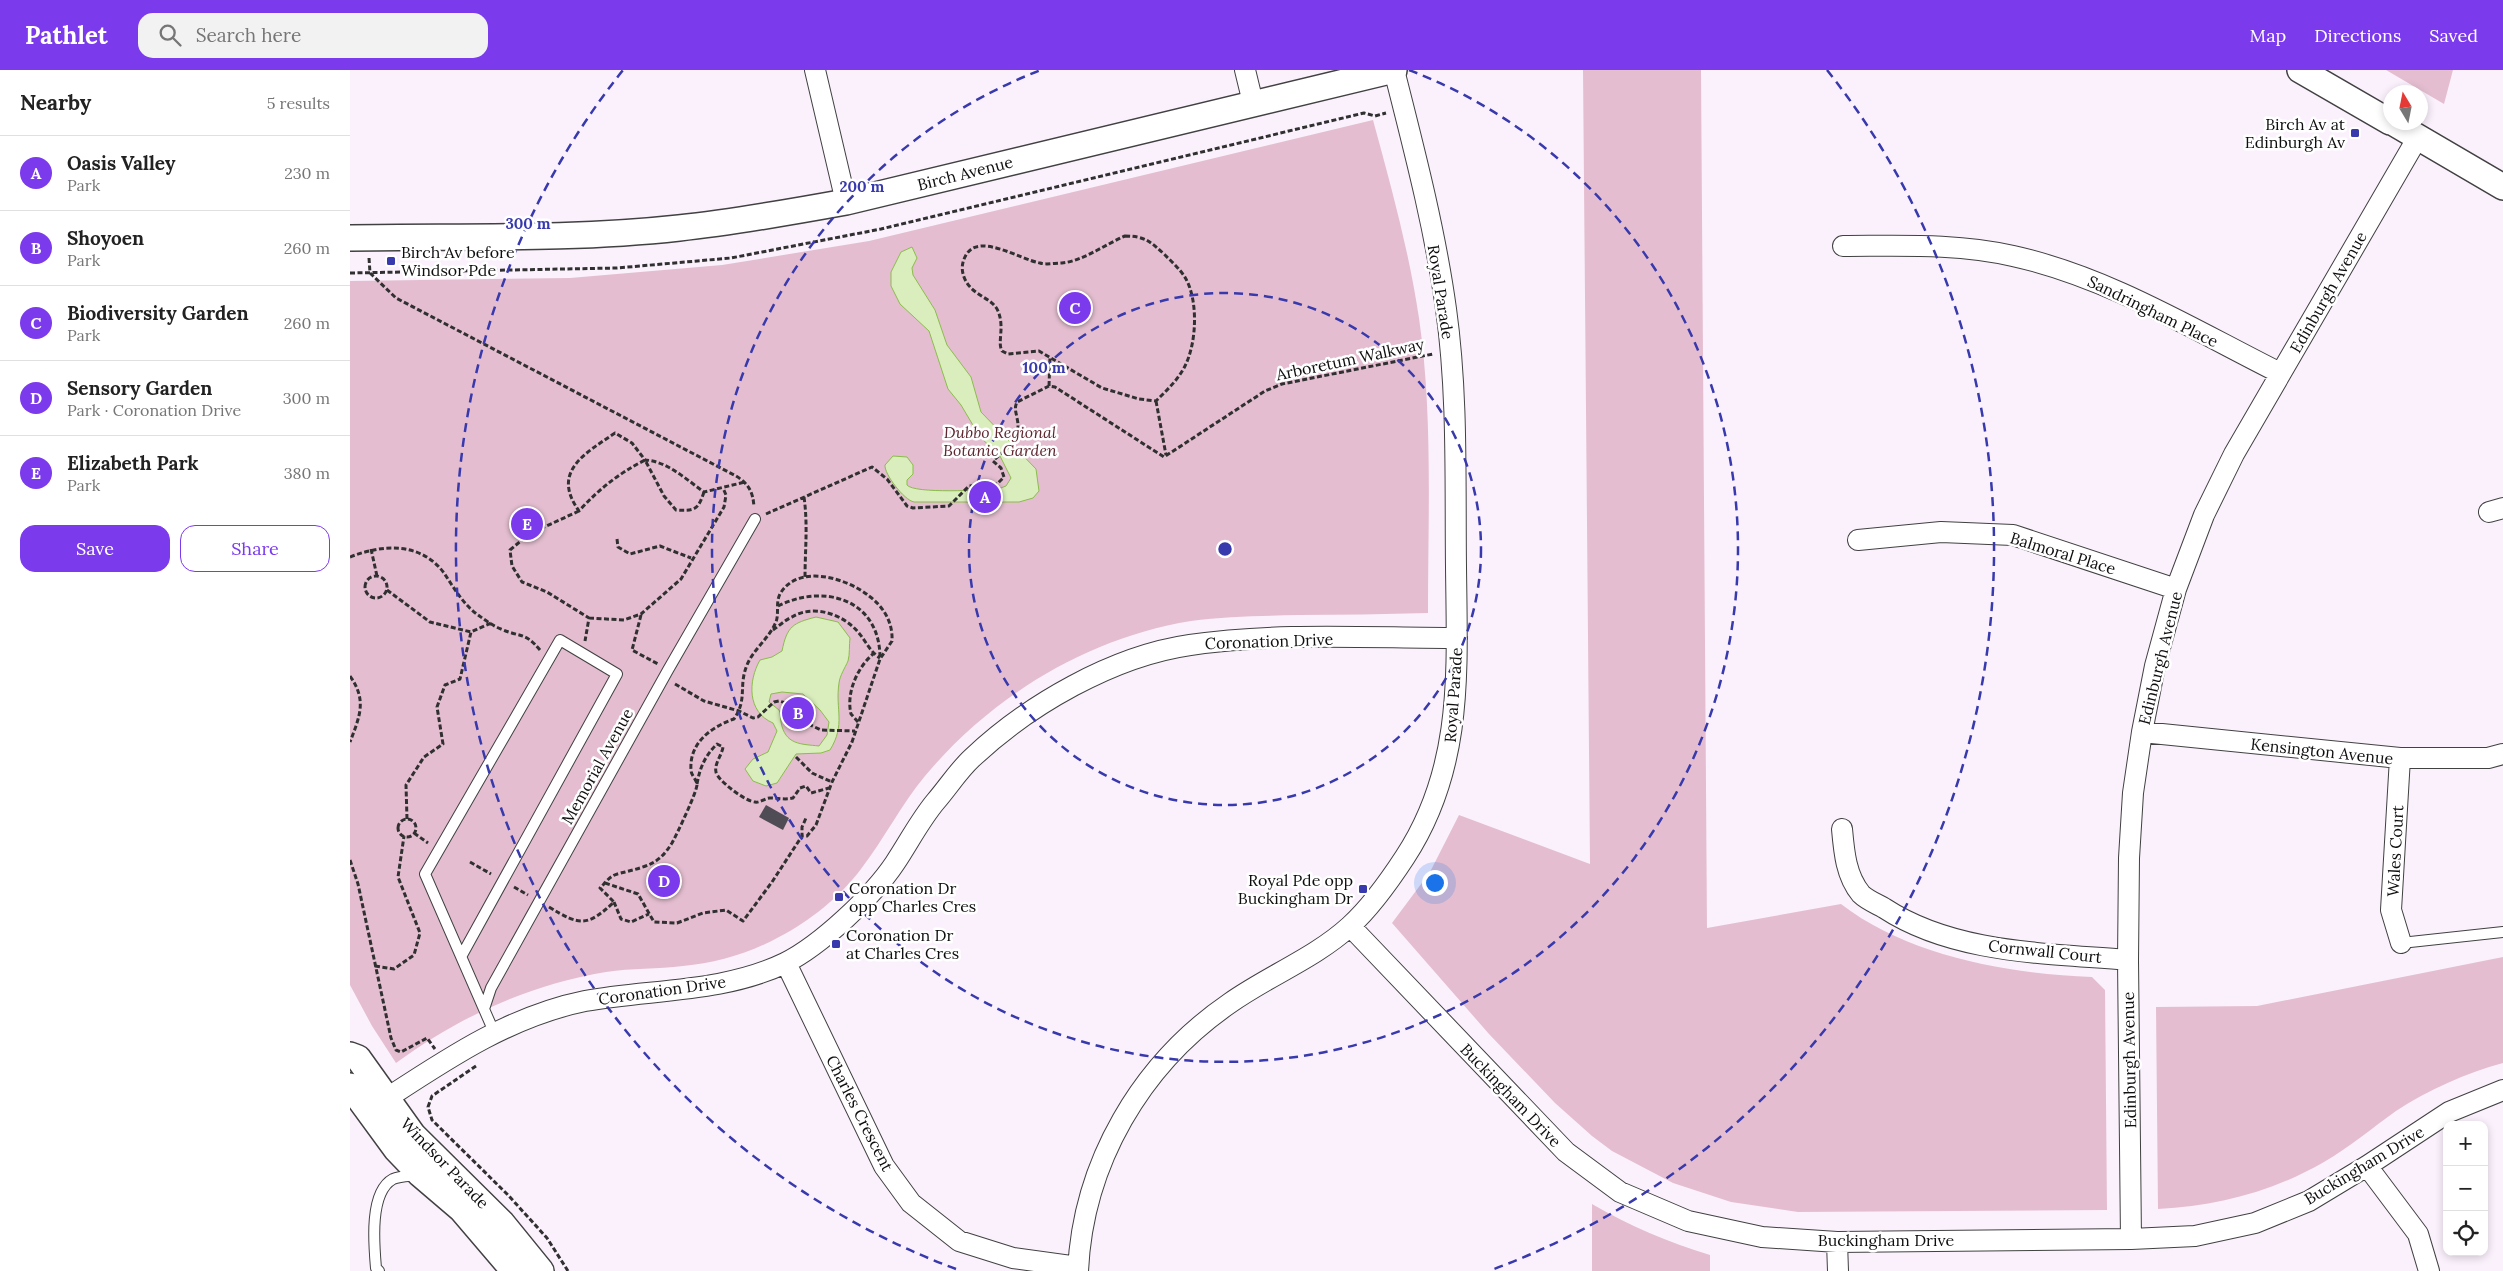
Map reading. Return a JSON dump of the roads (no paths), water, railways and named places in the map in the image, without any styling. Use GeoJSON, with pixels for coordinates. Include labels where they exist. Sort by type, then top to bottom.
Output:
{"type":"FeatureCollection","features":[{"type":"Feature","properties":{"kind":"street"},"geometry":{"type":"LineString","coordinates":[[815,70],[846,202]]}},
{"type":"Feature","properties":{"kind":"street"},"geometry":{"type":"LineString","coordinates":[[1245,70],[1253,103]]}},
{"type":"Feature","properties":{"kind":"street","name":"Birch Avenue"},"geometry":{"type":"LineString","coordinates":[[359,238],[572,234],[677,229],[766,217],[846,202],[1394,70]]}},
{"type":"Feature","properties":{"kind":"street","name":"Royal Parade"},"geometry":{"type":"LineString","coordinates":[[1078,1269],[1086,1218],[1096,1176],[1112,1138],[1127,1111],[1160,1064],[1191,1031],[1232,1001],[1313,952],[1350,926],[1406,856],[1428,816],[1453,734],[1457,685],[1457,638],[1455,426],[1451,350],[1438,262],[1394,70]]}},
{"type":"Feature","properties":{"kind":"street"},"geometry":{"type":"LineString","coordinates":[[2300,70],[2383,117]]}},
{"type":"Feature","properties":{"kind":"street"},"geometry":{"type":"LineString","coordinates":[[2405,130],[2503,186]]}},
{"type":"Feature","properties":{"kind":"street","name":"Edinburgh Avenue"},"geometry":{"type":"LineString","coordinates":[[2131,1239],[2128,960],[2129,858],[2133,793],[2142,732],[2155,666],[2176,589],[2204,515],[2234,454],[2418,137]]}},
{"type":"Feature","properties":{"kind":"street","name":"Sandringham Place"},"geometry":{"type":"LineString","coordinates":[[1842,246],[1941,247],[2013,256],[2096,280],[2280,373]]}},
{"type":"Feature","properties":{"kind":"street","name":"Balmoral Place"},"geometry":{"type":"LineString","coordinates":[[1858,540],[1941,532],[2014,535],[2176,589]]}},
{"type":"Feature","properties":{"kind":"street","name":"Coronation Drive"},"geometry":{"type":"LineString","coordinates":[[377,1105],[444,1061],[494,1032],[523,1019],[581,1002],[631,994],[714,985],[786,963],[828,934],[860,904],[894,865],[920,820],[971,758],[1036,707],[1118,664],[1187,645],[1257,638],[1457,638]]}},
{"type":"Feature","properties":{"kind":"street","name":"Kensington Avenue"},"geometry":{"type":"LineString","coordinates":[[2142,732],[2400,758],[2488,758],[2503,754]]}},
{"type":"Feature","properties":{"kind":"street","name":"Wales Court"},"geometry":{"type":"LineString","coordinates":[[2400,758],[2391,910],[2401,943]]}},
{"type":"Feature","properties":{"kind":"street","name":"Cornwall Court"},"geometry":{"type":"LineString","coordinates":[[1842,829],[1845,865],[1862,894],[1897,917],[1942,934],[1979,944],[2022,952],[2128,960]]}},
{"type":"Feature","properties":{"kind":"street","name":"Buckingham Drive"},"geometry":{"type":"LineString","coordinates":[[1350,926],[1566,1152],[1620,1192],[1688,1221],[1762,1236],[1837,1242],[2131,1239],[2194,1236],[2255,1222],[2309,1201],[2367,1166],[2449,1112],[2503,1090]]}},
{"type":"Feature","properties":{"kind":"street","name":"Charles Crescent"},"geometry":{"type":"LineString","coordinates":[[786,963],[884,1166],[911,1203],[959,1241],[1013,1258],[1078,1269]]}},
{"type":"Feature","properties":{"kind":"street","name":"Windsor Parade"},"geometry":{"type":"LineString","coordinates":[[350,1054],[358,1058],[396,1149],[420,1174],[461,1209],[514,1271]]}},
{"type":"Feature","properties":{"kind":"street","name":"Windsor Parade"},"geometry":{"type":"LineString","coordinates":[[350,1086],[413,1134],[496,1217],[541,1271]]}},
{"type":"Feature","properties":{"kind":"street"},"geometry":{"type":"LineString","coordinates":[[2367,1166],[2418,1234],[2429,1271]]}},
{"type":"Feature","properties":{"kind":"street"},"geometry":{"type":"LineString","coordinates":[[1837,1242],[1838,1271]]}},
{"type":"Feature","properties":{"kind":"lane","name":"Memorial Avenue"},"geometry":{"type":"LineString","coordinates":[[484,1009],[491,988],[666,674],[755,519]]}},
{"type":"Feature","properties":{"kind":"lane"},"geometry":{"type":"LineString","coordinates":[[462,955],[617,674],[560,640],[426,874],[494,1032]]}},
{"type":"Feature","properties":{"kind":"lane"},"geometry":{"type":"LineString","coordinates":[[2401,943],[2503,932]]}},
{"type":"Feature","properties":{"kind":"lane"},"geometry":{"type":"LineString","coordinates":[[379,1271],[376,1268],[373,1234],[380,1192],[393,1179],[420,1174]]}},
{"type":"Feature","properties":{"kind":"place","name":"Birch Av at Edinburgh Av"},"geometry":{"type":"Point","coordinates":[2355,133]}},
{"type":"Feature","properties":{"kind":"place","name":"Birch Av before Windsor Pde"},"geometry":{"type":"Point","coordinates":[391,261]}},
{"type":"Feature","properties":{"kind":"place","name":"Biodiversity Garden"},"geometry":{"type":"Point","coordinates":[1075,308]}},
{"type":"Feature","properties":{"kind":"place","name":"Oasis Valley"},"geometry":{"type":"Point","coordinates":[985,497]}},
{"type":"Feature","properties":{"kind":"place","name":"Elizabeth Park"},"geometry":{"type":"Point","coordinates":[527,524]}},
{"type":"Feature","properties":{"kind":"place","name":"Shoyoen"},"geometry":{"type":"Point","coordinates":[798,713]}},
{"type":"Feature","properties":{"kind":"place","name":"Sensory Garden"},"geometry":{"type":"Point","coordinates":[664,881]}},
{"type":"Feature","properties":{"kind":"place","name":"Royal Pde opp Buckingham Dr"},"geometry":{"type":"Point","coordinates":[1363,889]}},
{"type":"Feature","properties":{"kind":"place","name":"Coronation Dr opp Charles Cres"},"geometry":{"type":"Point","coordinates":[839,897]}},
{"type":"Feature","properties":{"kind":"place","name":"Coronation Dr at Charles Cres"},"geometry":{"type":"Point","coordinates":[836,944]}},
{"type":"Feature","properties":{"kind":"park label","name":"Dubbo Regional Botanic Garden"},"geometry":{"type":"Point","coordinates":[1000,441]}}]}
